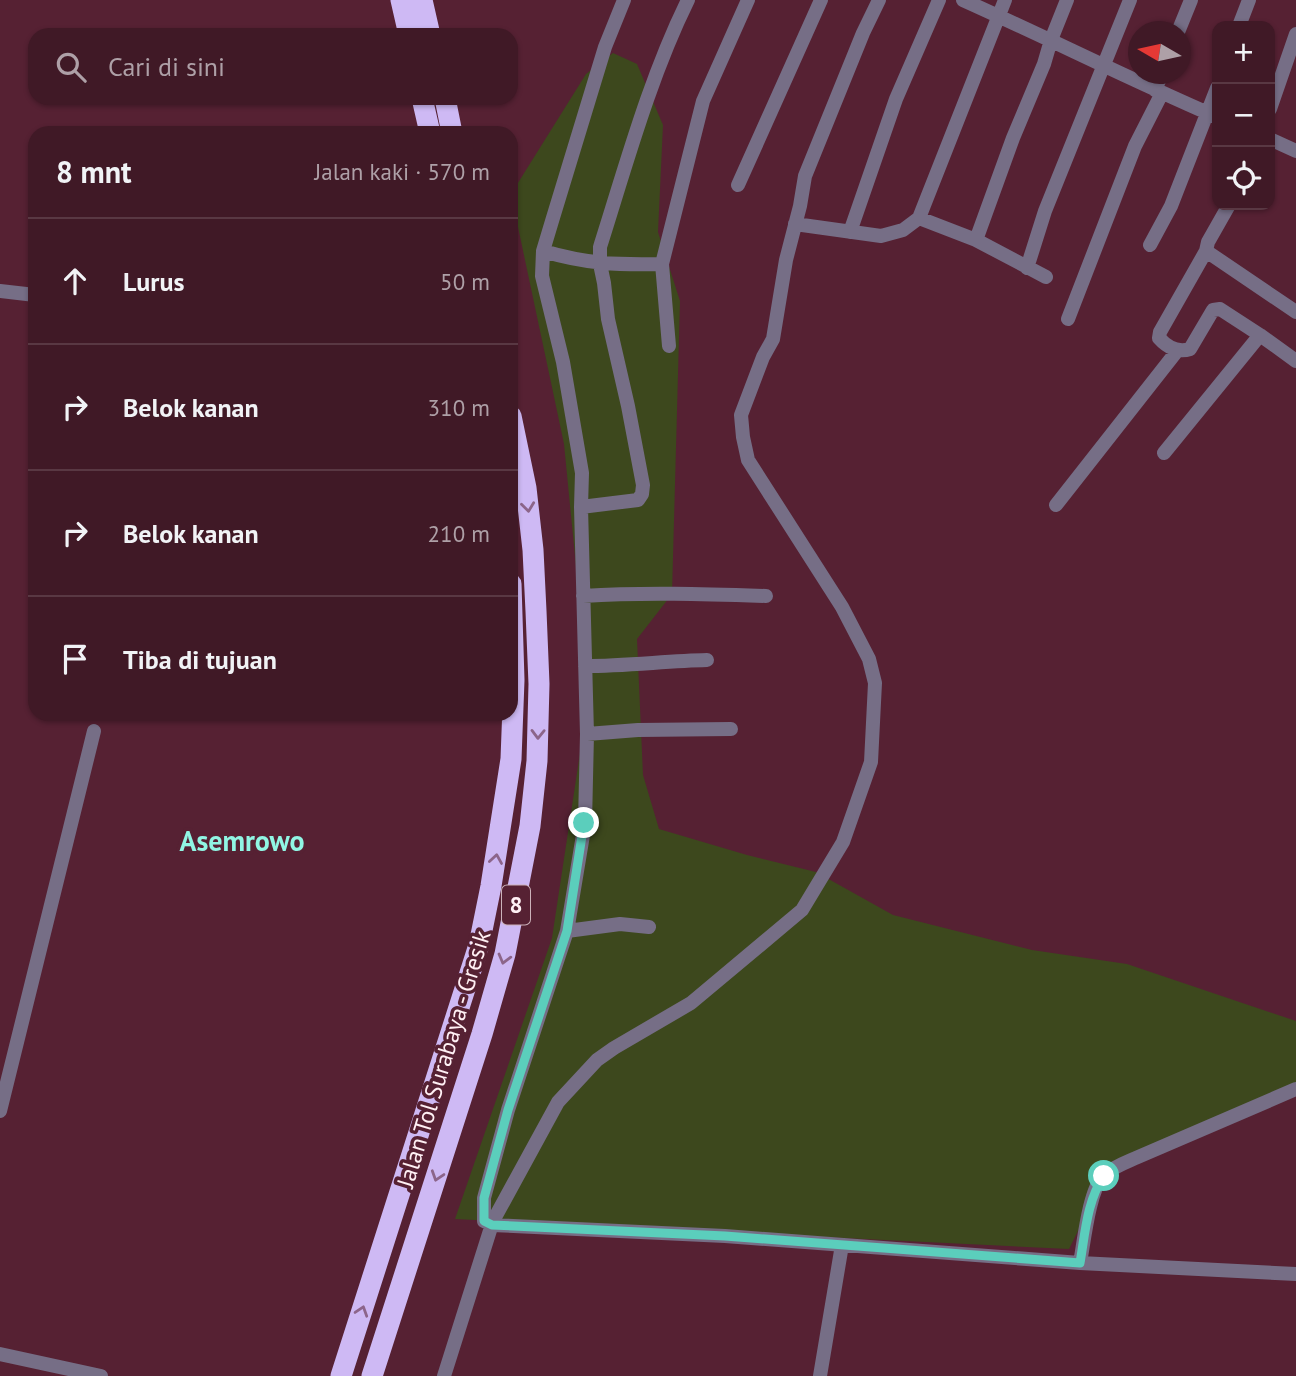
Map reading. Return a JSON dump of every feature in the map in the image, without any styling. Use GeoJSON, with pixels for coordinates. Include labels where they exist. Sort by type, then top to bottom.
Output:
{"type":"FeatureCollection","features":[{"type":"Feature","properties":{"kind":"highway"},"geometry":{"type":"LineString","coordinates":[[401,0],[407,28]]}},
{"type":"Feature","properties":{"kind":"highway"},"geometry":{"type":"LineString","coordinates":[[422,0],[428,28]]}},
{"type":"Feature","properties":{"kind":"highway"},"geometry":{"type":"LineString","coordinates":[[424,105],[428,126]]}},
{"type":"Feature","properties":{"kind":"highway"},"geometry":{"type":"LineString","coordinates":[[446,105],[451,126]]}},
{"type":"Feature","properties":{"kind":"highway","name":"Jalan Tol Surabaya - Gresik"},"geometry":{"type":"LineString","coordinates":[[372,1376],[482,1034],[505,954],[530,827],[537,761],[536,611],[533,550],[526,488],[518,450]]}},
{"type":"Feature","properties":{"kind":"highway","name":"Jalan Tol Surabaya - Gresik"},"geometry":{"type":"LineString","coordinates":[[341,1376],[480,945],[511,759],[512,721]]}},
{"type":"Feature","properties":{"kind":"street"},"geometry":{"type":"LineString","coordinates":[[625,0],[606,44],[543,251],[542,276],[563,362],[582,473],[587,734],[584,823],[567,931],[508,1110],[484,1198],[484,1221],[492,1225],[725,1236],[1080,1263],[1296,1274]]}},
{"type":"Feature","properties":{"kind":"street"},"geometry":{"type":"LineString","coordinates":[[581,507],[638,500],[642,494],[643,485],[628,406],[608,319],[600,247],[653,83],[688,0]]}},
{"type":"Feature","properties":{"kind":"street"},"geometry":{"type":"LineString","coordinates":[[669,346],[662,264],[703,101],[748,0]]}},
{"type":"Feature","properties":{"kind":"street"},"geometry":{"type":"LineString","coordinates":[[738,185],[821,0]]}},
{"type":"Feature","properties":{"kind":"street"},"geometry":{"type":"LineString","coordinates":[[444,1376],[492,1225],[558,1102],[597,1060],[691,1003],[802,910],[843,842],[871,762],[875,683],[869,659],[842,607],[748,460],[741,415],[763,357],[773,339],[786,260],[805,176],[879,0]]}},
{"type":"Feature","properties":{"kind":"street"},"geometry":{"type":"LineString","coordinates":[[849,232],[896,99],[939,0]]}},
{"type":"Feature","properties":{"kind":"street"},"geometry":{"type":"LineString","coordinates":[[963,0],[1212,115]]}},
{"type":"Feature","properties":{"kind":"street"},"geometry":{"type":"LineString","coordinates":[[795,224],[881,236],[904,230],[919,218],[1005,0]]}},
{"type":"Feature","properties":{"kind":"street"},"geometry":{"type":"LineString","coordinates":[[976,240],[1067,0]]}},
{"type":"Feature","properties":{"kind":"street"},"geometry":{"type":"LineString","coordinates":[[1027,268],[1045,211],[1130,0]]}},
{"type":"Feature","properties":{"kind":"street"},"geometry":{"type":"LineString","coordinates":[[1182,21],[1191,0]]}},
{"type":"Feature","properties":{"kind":"street"},"geometry":{"type":"LineString","coordinates":[[1241,21],[1249,0]]}},
{"type":"Feature","properties":{"kind":"street"},"geometry":{"type":"LineString","coordinates":[[1275,98],[1290,66],[1296,34]]}},
{"type":"Feature","properties":{"kind":"street"},"geometry":{"type":"LineString","coordinates":[[1068,319],[1160,84]]}},
{"type":"Feature","properties":{"kind":"street"},"geometry":{"type":"LineString","coordinates":[[1150,245],[1212,117]]}},
{"type":"Feature","properties":{"kind":"street"},"geometry":{"type":"LineString","coordinates":[[1275,141],[1296,151]]}},
{"type":"Feature","properties":{"kind":"street"},"geometry":{"type":"LineString","coordinates":[[1226,210],[1159,338],[1177,351],[1190,349],[1213,310],[1220,309],[1296,361]]}},
{"type":"Feature","properties":{"kind":"street"},"geometry":{"type":"LineString","coordinates":[[919,218],[976,240],[1046,277]]}},
{"type":"Feature","properties":{"kind":"street"},"geometry":{"type":"LineString","coordinates":[[543,251],[573,260],[600,264],[662,264]]}},
{"type":"Feature","properties":{"kind":"street"},"geometry":{"type":"LineString","coordinates":[[1206,251],[1296,312]]}},
{"type":"Feature","properties":{"kind":"street"},"geometry":{"type":"LineString","coordinates":[[0,291],[28,294]]}},
{"type":"Feature","properties":{"kind":"street"},"geometry":{"type":"LineString","coordinates":[[1164,453],[1260,335]]}},
{"type":"Feature","properties":{"kind":"street"},"geometry":{"type":"LineString","coordinates":[[1056,505],[1177,351]]}},
{"type":"Feature","properties":{"kind":"street"},"geometry":{"type":"LineString","coordinates":[[583,596],[699,593],[766,596]]}},
{"type":"Feature","properties":{"kind":"street"},"geometry":{"type":"LineString","coordinates":[[585,666],[707,660]]}},
{"type":"Feature","properties":{"kind":"street"},"geometry":{"type":"LineString","coordinates":[[587,734],[638,730],[731,729]]}},
{"type":"Feature","properties":{"kind":"street"},"geometry":{"type":"LineString","coordinates":[[0,1111],[93,731]]}},
{"type":"Feature","properties":{"kind":"street"},"geometry":{"type":"LineString","coordinates":[[567,931],[620,924],[649,927]]}},
{"type":"Feature","properties":{"kind":"street"},"geometry":{"type":"LineString","coordinates":[[1080,1263],[1090,1206],[1099,1183],[1112,1169],[1296,1089]]}},
{"type":"Feature","properties":{"kind":"street"},"geometry":{"type":"LineString","coordinates":[[820,1376],[842,1245]]}},
{"type":"Feature","properties":{"kind":"street"},"geometry":{"type":"LineString","coordinates":[[0,1354],[101,1376]]}},
{"type":"Feature","properties":{"kind":"green space"},"geometry":{"type":"Polygon","coordinates":[[[613,53],[637,64],[663,125],[658,232],[680,301],[672,594],[637,639],[643,775],[659,829],[816,872],[893,915],[1032,950],[1127,964],[1296,1021],[1296,1091],[1110,1167],[1069,1249],[455,1219],[552,938],[580,753],[580,607],[564,444],[518,227],[518,183],[586,74],[613,53]]]}},
{"type":"Feature","properties":{"kind":"district","name":"Asemrowo"},"geometry":{"type":"Point","coordinates":[242,841]}},
{"type":"Feature","properties":{"kind":"route"},"geometry":{"type":"LineString","coordinates":[[584,823],[567,931],[508,1110],[484,1198],[484,1221],[492,1225],[725,1236],[1080,1263],[1090,1206],[1104,1176]]}}]}
